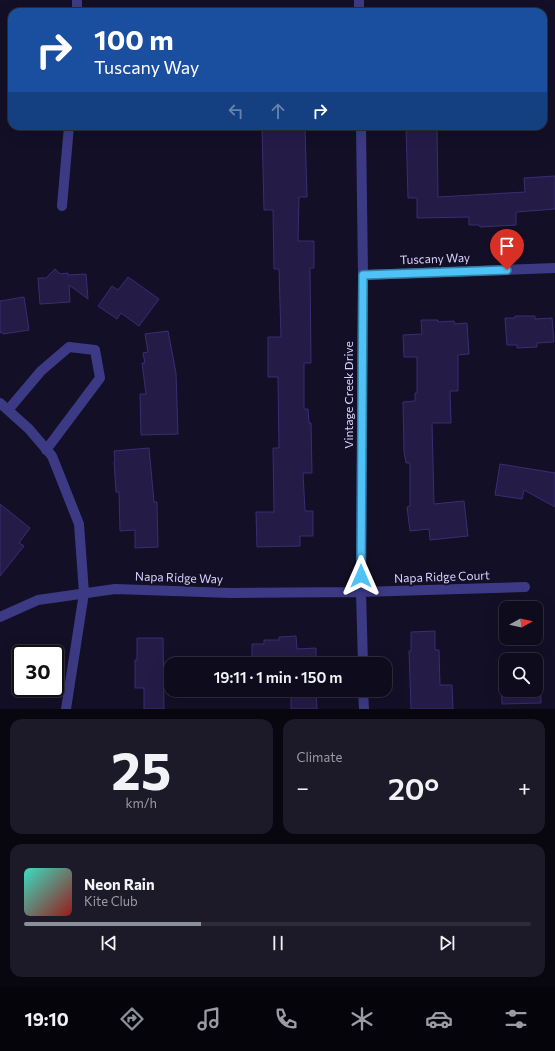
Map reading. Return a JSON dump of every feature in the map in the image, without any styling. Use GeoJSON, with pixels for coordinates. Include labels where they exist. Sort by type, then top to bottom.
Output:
{"type":"FeatureCollection","features":[{"type":"Feature","properties":{"kind":"street"},"geometry":{"type":"LineString","coordinates":[[62,206],[69,130]]}},
{"type":"Feature","properties":{"kind":"street","name":"Vintage Creek Drive"},"geometry":{"type":"LineString","coordinates":[[361,130],[363,275],[362,657]]}},
{"type":"Feature","properties":{"kind":"street","name":"Tuscany Way"},"geometry":{"type":"LineString","coordinates":[[363,275],[555,268]]}},
{"type":"Feature","properties":{"kind":"street"},"geometry":{"type":"LineString","coordinates":[[46,450],[100,378],[95,350],[70,347],[41,371],[4,407],[28,429],[46,450],[52,456],[79,524],[84,593],[66,709]]}},
{"type":"Feature","properties":{"kind":"street","name":"Napa Ridge Court"},"geometry":{"type":"LineString","coordinates":[[361,592],[525,587]]}},
{"type":"Feature","properties":{"kind":"street","name":"Napa Ridge Way"},"geometry":{"type":"LineString","coordinates":[[0,616],[38,600],[115,589],[231,592],[361,592]]}},
{"type":"Feature","properties":{"kind":"street"},"geometry":{"type":"LineString","coordinates":[[363,697],[364,709]]}},
{"type":"Feature","properties":{"kind":"building"},"geometry":{"type":"Polygon","coordinates":[[[262,130],[305,130],[307,197],[299,197],[298,241],[314,241],[314,268],[310,268],[311,363],[304,363],[304,409],[308,409],[309,423],[311,423],[312,473],[303,473],[305,511],[313,511],[313,536],[300,536],[300,546],[257,547],[256,512],[274,512],[273,448],[279,448],[278,377],[268,377],[268,337],[281,337],[279,269],[274,269],[273,210],[264,210],[262,130]]]}},
{"type":"Feature","properties":{"kind":"building"},"geometry":{"type":"Polygon","coordinates":[[[406,130],[437,130],[438,197],[525,192],[524,178],[555,176],[555,209],[516,212],[516,225],[480,227],[479,225],[469,225],[469,217],[417,218],[417,198],[408,198],[406,130]]]}},
{"type":"Feature","properties":{"kind":"building"},"geometry":{"type":"Polygon","coordinates":[[[55,269],[60,274],[86,274],[88,299],[69,285],[70,302],[40,304],[38,278],[46,278],[55,269]]]}},
{"type":"Feature","properties":{"kind":"building"},"geometry":{"type":"Polygon","coordinates":[[[128,277],[159,299],[139,326],[121,313],[117,319],[98,306],[112,286],[118,290],[128,277]]]}},
{"type":"Feature","properties":{"kind":"building"},"geometry":{"type":"Polygon","coordinates":[[[24,297],[29,330],[3,334],[2,332],[0,333],[0,301],[24,297]]]}},
{"type":"Feature","properties":{"kind":"building"},"geometry":{"type":"Polygon","coordinates":[[[515,316],[535,316],[535,319],[552,318],[554,342],[537,343],[537,347],[517,348],[517,345],[507,345],[505,318],[515,318],[515,316]]]}},
{"type":"Feature","properties":{"kind":"building"},"geometry":{"type":"Polygon","coordinates":[[[421,320],[438,320],[438,322],[454,321],[455,324],[467,323],[469,354],[458,355],[458,391],[450,391],[451,423],[432,423],[434,504],[464,501],[468,536],[430,540],[429,529],[410,531],[407,507],[410,506],[410,463],[406,463],[404,452],[403,402],[415,401],[415,393],[417,393],[417,357],[404,357],[403,335],[422,334],[421,320]]]}},
{"type":"Feature","properties":{"kind":"building"},"geometry":{"type":"Polygon","coordinates":[[[168,331],[176,373],[178,434],[141,435],[140,394],[146,394],[142,363],[145,363],[143,353],[148,352],[145,334],[168,331]]]}},
{"type":"Feature","properties":{"kind":"building"},"geometry":{"type":"Polygon","coordinates":[[[149,448],[154,502],[157,502],[158,547],[135,548],[135,530],[120,531],[119,492],[116,492],[114,451],[149,448]]]}},
{"type":"Feature","properties":{"kind":"building"},"geometry":{"type":"Polygon","coordinates":[[[500,464],[555,473],[555,507],[524,490],[522,499],[495,495],[500,464]]]}},
{"type":"Feature","properties":{"kind":"building"},"geometry":{"type":"Polygon","coordinates":[[[0,504],[30,528],[19,543],[24,546],[0,576],[0,504]]]}},
{"type":"Feature","properties":{"kind":"building"},"geometry":{"type":"Polygon","coordinates":[[[435,631],[435,650],[439,650],[440,685],[452,685],[453,709],[411,709],[409,651],[411,651],[411,632],[435,631]]]}},
{"type":"Feature","properties":{"kind":"building"},"geometry":{"type":"Polygon","coordinates":[[[296,636],[297,649],[316,648],[316,657],[252,657],[252,644],[264,644],[264,640],[279,640],[279,637],[296,636]]]}},
{"type":"Feature","properties":{"kind":"building"},"geometry":{"type":"Polygon","coordinates":[[[137,638],[163,638],[164,709],[144,709],[144,688],[135,688],[137,638]]]}},
{"type":"Feature","properties":{"kind":"building"},"geometry":{"type":"Polygon","coordinates":[[[291,697],[316,697],[317,709],[291,709],[291,697]]]}},
{"type":"Feature","properties":{"kind":"building"},"geometry":{"type":"Polygon","coordinates":[[[502,697],[541,697],[541,703],[502,704],[502,697]]]}},
{"type":"Feature","properties":{"kind":"route"},"geometry":{"type":"LineString","coordinates":[[361,576],[363,275],[507,270]]}}]}
